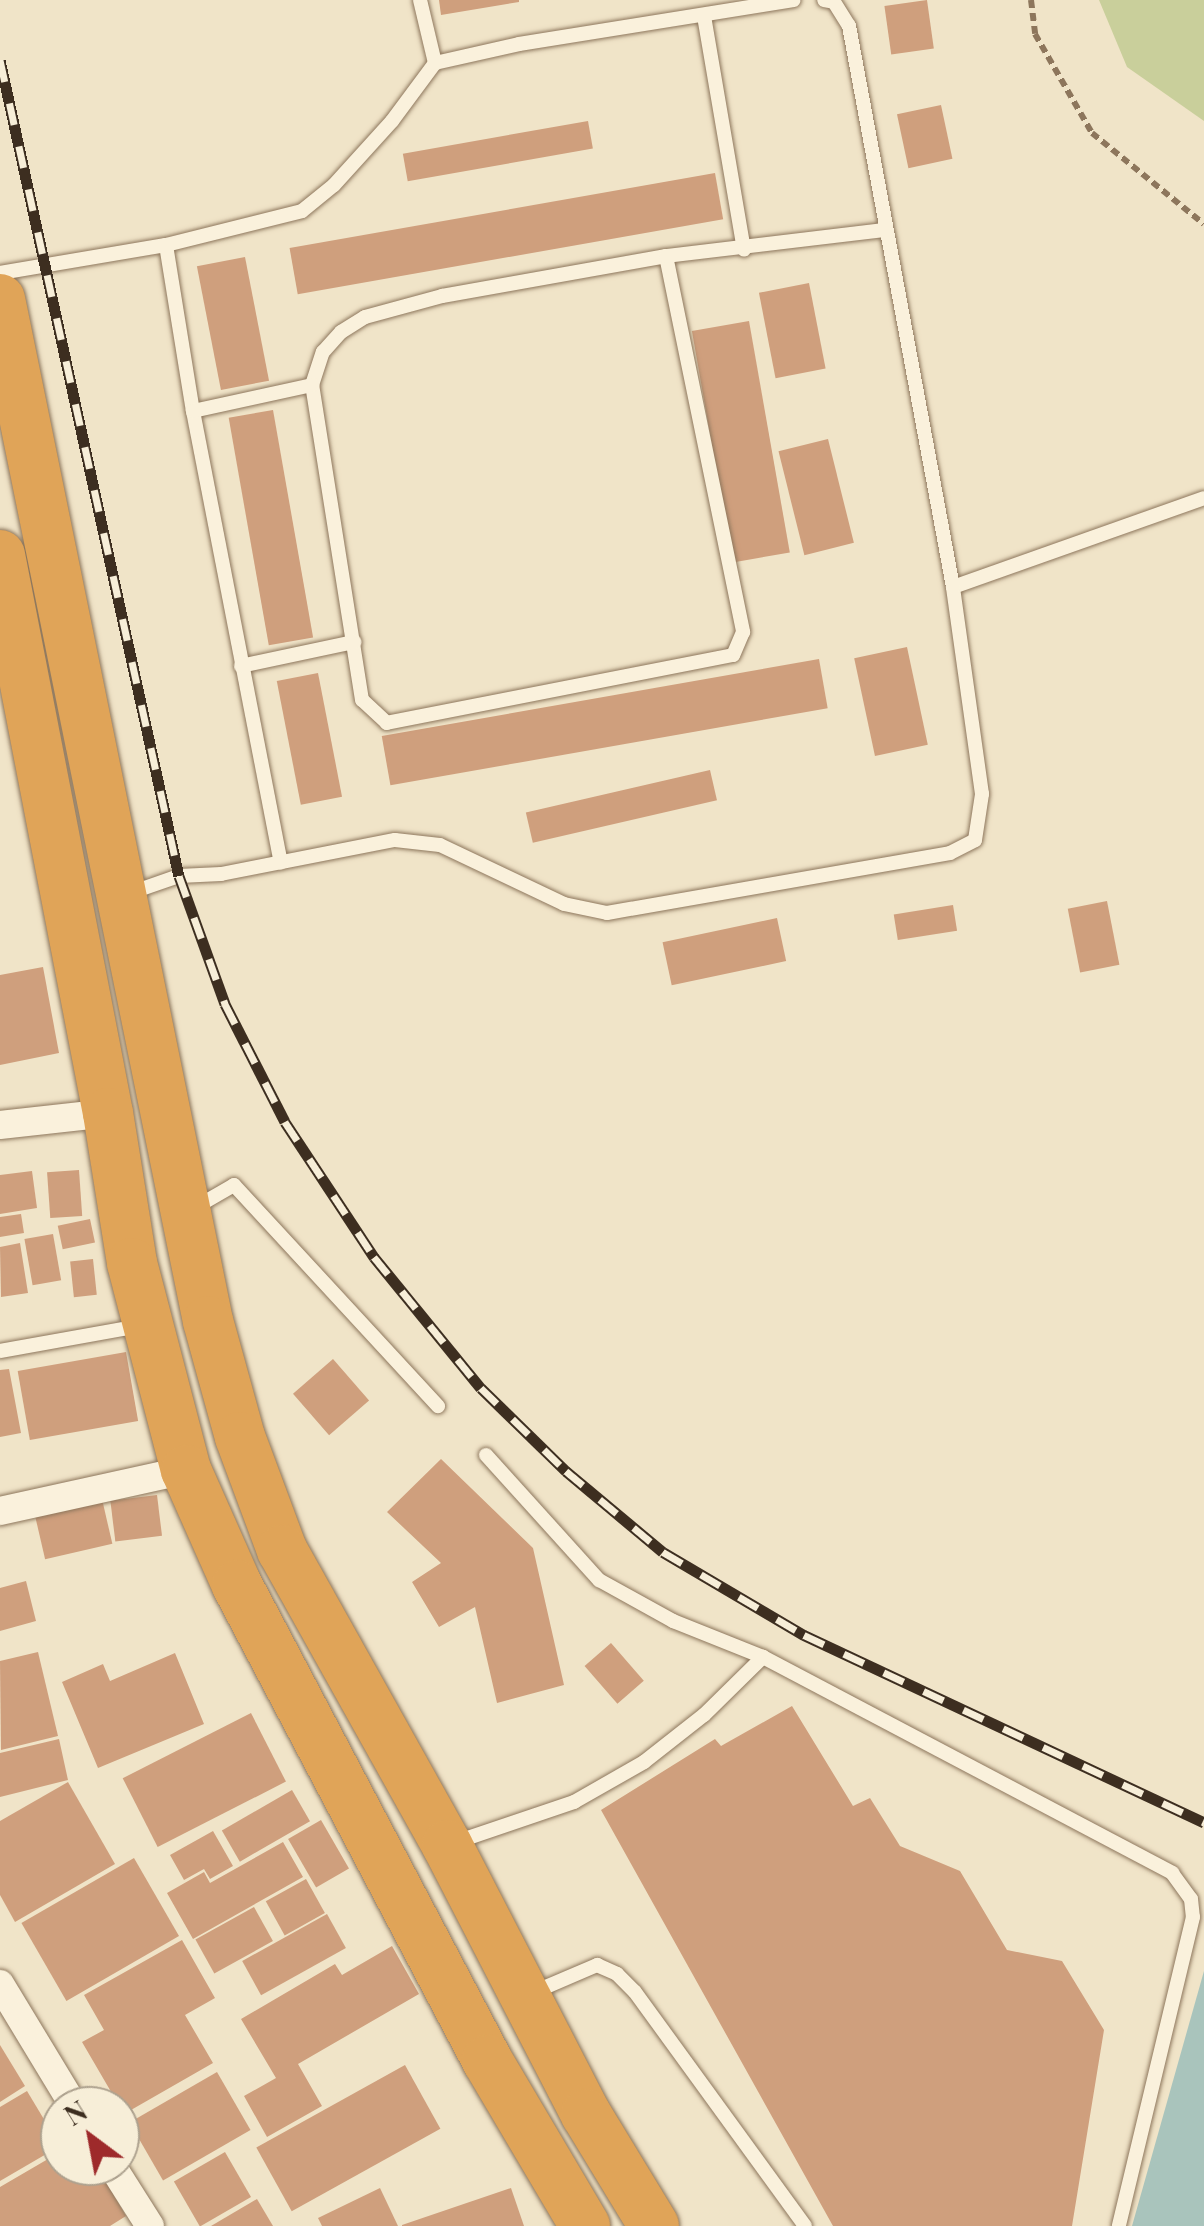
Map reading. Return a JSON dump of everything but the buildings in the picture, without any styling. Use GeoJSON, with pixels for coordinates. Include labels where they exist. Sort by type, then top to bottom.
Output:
{"type":"FeatureCollection","features":[{"type":"Feature","properties":{"kind":"highway"},"geometry":{"type":"LineString","coordinates":[[0,300],[19,494],[124,896],[208,1321],[240,1437],[282,1550],[447,1845],[586,2114],[654,2226]]}},
{"type":"Feature","properties":{"kind":"highway"},"geometry":{"type":"LineString","coordinates":[[0,555],[108,1113],[144,1325],[186,1470],[238,1585],[487,2060],[585,2226]]}},
{"type":"Feature","properties":{"kind":"street"},"geometry":{"type":"LineString","coordinates":[[0,1126],[108,1113]]}},
{"type":"Feature","properties":{"kind":"street"},"geometry":{"type":"LineString","coordinates":[[0,1511],[186,1470]]}},
{"type":"Feature","properties":{"kind":"street"},"geometry":{"type":"LineString","coordinates":[[0,1984],[7,2016],[59,2086]]}},
{"type":"Feature","properties":{"kind":"street"},"geometry":{"type":"LineString","coordinates":[[125,2186],[150,2226]]}},
{"type":"Feature","properties":{"kind":"lane"},"geometry":{"type":"LineString","coordinates":[[420,0],[435,62]]}},
{"type":"Feature","properties":{"kind":"lane"},"geometry":{"type":"LineString","coordinates":[[0,273],[166,244],[302,211],[334,186],[435,62],[519,44],[794,0]]}},
{"type":"Feature","properties":{"kind":"lane"},"geometry":{"type":"LineString","coordinates":[[124,896],[178,876],[222,874],[395,840],[440,845],[564,904],[607,913],[950,853],[975,840],[982,794],[953,588],[883,230],[849,26],[834,2],[824,0]]}},
{"type":"Feature","properties":{"kind":"lane"},"geometry":{"type":"LineString","coordinates":[[704,16],[744,250]]}},
{"type":"Feature","properties":{"kind":"lane"},"geometry":{"type":"LineString","coordinates":[[666,256],[742,632],[733,655],[387,723],[362,700],[312,385],[323,352],[342,332],[365,317],[442,296],[666,256],[744,250],[883,230]]}},
{"type":"Feature","properties":{"kind":"lane"},"geometry":{"type":"LineString","coordinates":[[166,244],[193,412],[281,862]]}},
{"type":"Feature","properties":{"kind":"lane"},"geometry":{"type":"LineString","coordinates":[[193,412],[312,385]]}},
{"type":"Feature","properties":{"kind":"lane"},"geometry":{"type":"LineString","coordinates":[[953,588],[1204,498]]}},
{"type":"Feature","properties":{"kind":"lane"},"geometry":{"type":"LineString","coordinates":[[241,666],[354,642]]}},
{"type":"Feature","properties":{"kind":"lane"},"geometry":{"type":"LineString","coordinates":[[187,1212],[234,1185],[438,1406]]}},
{"type":"Feature","properties":{"kind":"lane"},"geometry":{"type":"LineString","coordinates":[[0,1351],[144,1325]]}},
{"type":"Feature","properties":{"kind":"lane"},"geometry":{"type":"LineString","coordinates":[[486,1455],[599,1580],[673,1621],[762,1656],[1172,1873],[1191,1899],[1193,1917],[1119,2226]]}},
{"type":"Feature","properties":{"kind":"lane"},"geometry":{"type":"LineString","coordinates":[[447,1845],[574,1802],[644,1762],[704,1715],[762,1656]]}},
{"type":"Feature","properties":{"kind":"lane"},"geometry":{"type":"LineString","coordinates":[[524,1996],[597,1965],[617,1974],[635,1992],[805,2226]]}},
{"type":"Feature","properties":{"kind":"path"},"geometry":{"type":"LineString","coordinates":[[1032,0],[1035,34],[1092,134],[1204,224]]}},
{"type":"Feature","properties":{"kind":"green space"},"geometry":{"type":"Polygon","coordinates":[[[1099,0],[1204,0],[1204,121],[1127,67],[1099,0]]]}},
{"type":"Feature","properties":{"kind":"water"},"geometry":{"type":"Polygon","coordinates":[[[1204,1971],[1204,2226],[1132,2226],[1204,1971]]]}},
{"type":"Feature","properties":{"kind":"railway"},"geometry":{"type":"LineString","coordinates":[[0,60],[179,876],[225,1004],[285,1122],[374,1257],[481,1388],[566,1471],[663,1552],[804,1635],[1204,1822]]}}]}
